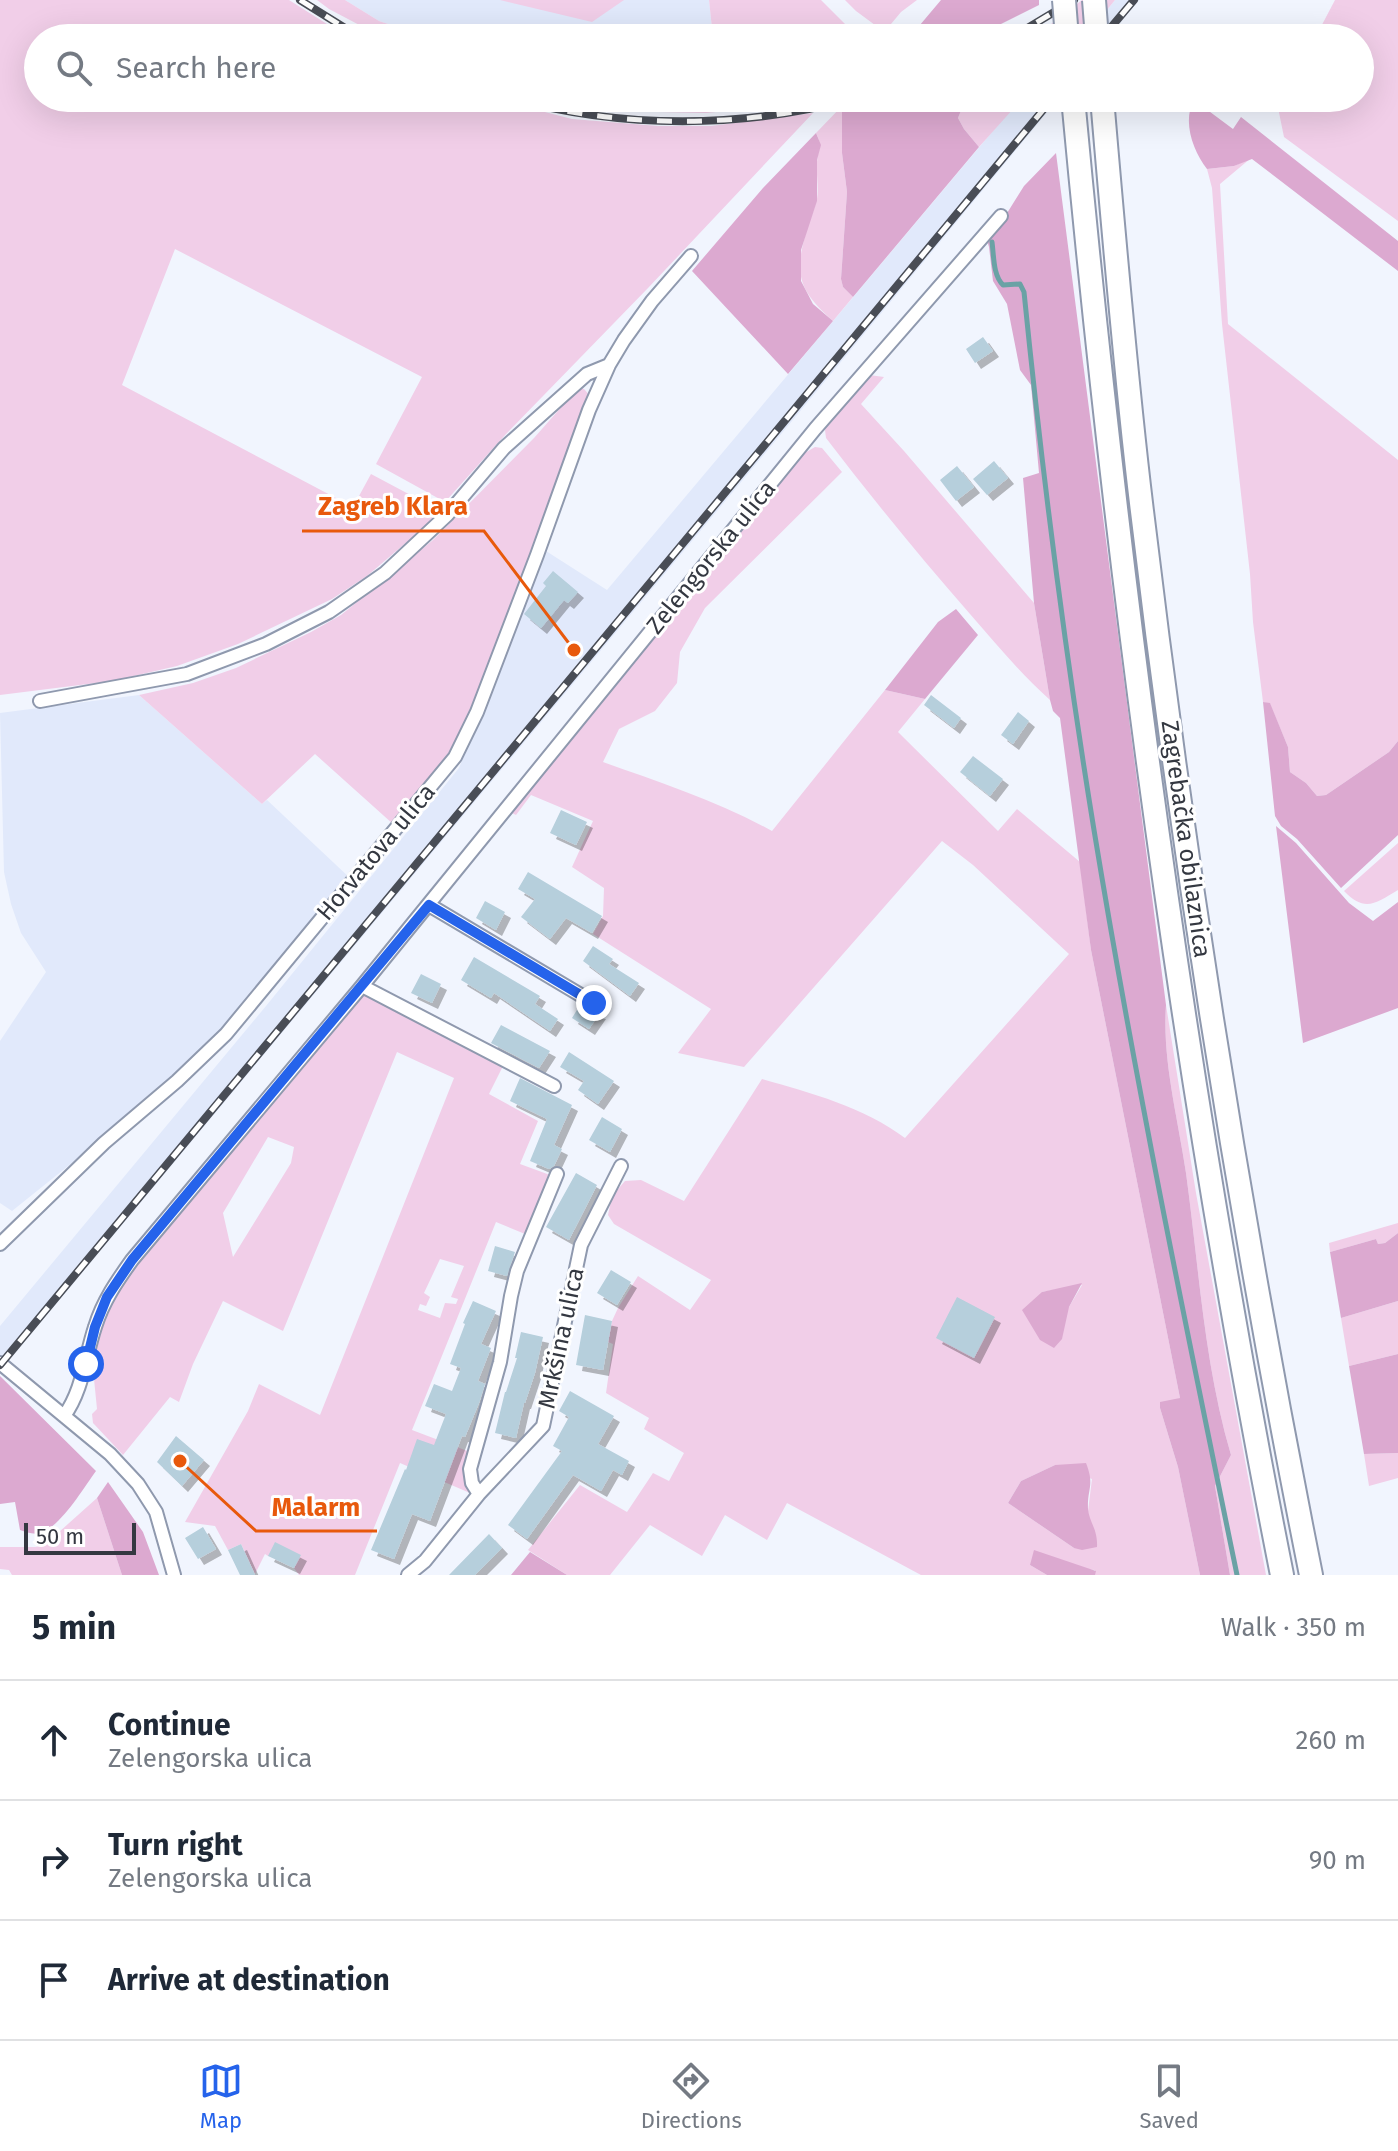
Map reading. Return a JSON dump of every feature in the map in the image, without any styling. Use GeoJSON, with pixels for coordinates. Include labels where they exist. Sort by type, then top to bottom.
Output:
{"type":"FeatureCollection","features":[{"type":"Feature","properties":{"kind":"highway"},"geometry":{"type":"LineString","coordinates":[[1064,0],[1066,24]]}},
{"type":"Feature","properties":{"kind":"highway"},"geometry":{"type":"LineString","coordinates":[[1094,0],[1096,24]]}},
{"type":"Feature","properties":{"kind":"highway","name":"Zagrebačka obilaznica"},"geometry":{"type":"LineString","coordinates":[[1074,112],[1112,485],[1166,896],[1238,1345],[1282,1575]]}},
{"type":"Feature","properties":{"kind":"highway","name":"Zagrebačka obilaznica"},"geometry":{"type":"LineString","coordinates":[[1103,112],[1139,482],[1174,761],[1266,1339],[1311,1575]]}},
{"type":"Feature","properties":{"kind":"street","name":"Zelengorska ulica"},"geometry":{"type":"LineString","coordinates":[[64,1416],[74,1402],[95,1327],[107,1297],[132,1260],[429,905],[815,429],[1001,216]]}},
{"type":"Feature","properties":{"kind":"street","name":"Horvatova ulica"},"geometry":{"type":"LineString","coordinates":[[0,1244],[104,1143],[177,1081],[226,1034],[455,757],[477,712],[589,410],[609,365],[652,301],[691,256]]}},
{"type":"Feature","properties":{"kind":"street","name":"Horvatova ulica"},"geometry":{"type":"LineString","coordinates":[[40,701],[187,674],[266,644],[329,612],[385,573],[447,515],[504,448],[587,374],[609,365]]}},
{"type":"Feature","properties":{"kind":"street"},"geometry":{"type":"LineString","coordinates":[[429,905],[594,1003]]}},
{"type":"Feature","properties":{"kind":"street"},"geometry":{"type":"LineString","coordinates":[[362,986],[554,1086]]}},
{"type":"Feature","properties":{"kind":"street","name":"Mrkšina ulica"},"geometry":{"type":"LineString","coordinates":[[408,1575],[425,1561],[479,1494],[543,1426],[581,1245],[621,1166]]}},
{"type":"Feature","properties":{"kind":"street"},"geometry":{"type":"LineString","coordinates":[[479,1494],[472,1483],[470,1469],[500,1362],[511,1296],[526,1247],[557,1174]]}},
{"type":"Feature","properties":{"kind":"street"},"geometry":{"type":"LineString","coordinates":[[0,1363],[110,1454],[144,1493],[156,1512],[174,1575]]}},
{"type":"Feature","properties":{"kind":"shaded area"},"geometry":{"type":"Polygon","coordinates":[[[0,0],[289,0],[327,24],[24,24],[24,112],[545,112],[572,119],[658,126],[711,126],[813,113],[506,434],[445,502],[376,464],[422,377],[175,249],[122,385],[353,507],[371,474],[418,499],[434,515],[428,524],[367,576],[332,599],[238,644],[177,666],[112,681],[0,695],[0,0]]]}},
{"type":"Feature","properties":{"kind":"shaded area"},"geometry":{"type":"Polygon","coordinates":[[[317,0],[345,0],[388,24],[357,24],[317,0]]]}},
{"type":"Feature","properties":{"kind":"shaded area"},"geometry":{"type":"Polygon","coordinates":[[[345,0],[709,0],[712,24],[388,24],[345,0]]]}},
{"type":"Feature","properties":{"kind":"shaded area"},"geometry":{"type":"Polygon","coordinates":[[[500,0],[624,0],[592,22],[500,0]]]}},
{"type":"Feature","properties":{"kind":"shaded area"},"geometry":{"type":"Polygon","coordinates":[[[709,0],[821,0],[845,24],[712,24],[709,0]]]}},
{"type":"Feature","properties":{"kind":"shaded area"},"geometry":{"type":"Polygon","coordinates":[[[845,0],[917,0],[891,24],[874,24],[845,0]]]}},
{"type":"Feature","properties":{"kind":"shaded area"},"geometry":{"type":"Polygon","coordinates":[[[941,0],[1039,0],[1039,5],[1001,24],[921,24],[941,0]]]}},
{"type":"Feature","properties":{"kind":"shaded area"},"geometry":{"type":"Polygon","coordinates":[[[1082,0],[1115,0],[1095,24],[1051,24],[1082,0]]]}},
{"type":"Feature","properties":{"kind":"shaded area"},"geometry":{"type":"Polygon","coordinates":[[[1115,0],[1139,0],[1119,24],[1095,24],[1115,0]]]}},
{"type":"Feature","properties":{"kind":"shaded area"},"geometry":{"type":"Polygon","coordinates":[[[1335,0],[1398,0],[1398,221],[1284,137],[1279,112],[1374,112],[1374,24],[1322,24],[1335,0]]]}},
{"type":"Feature","properties":{"kind":"shaded area"},"geometry":{"type":"Polygon","coordinates":[[[836,112],[842,112],[842,153],[847,192],[841,279],[843,287],[853,297],[833,321],[805,288],[800,266],[804,240],[817,199],[820,145],[816,133],[836,112]]]}},
{"type":"Feature","properties":{"kind":"shaded area"},"geometry":{"type":"Polygon","coordinates":[[[842,112],[960,112],[958,118],[979,147],[853,297],[843,287],[841,279],[847,192],[842,153],[842,112]]]}},
{"type":"Feature","properties":{"kind":"shaded area"},"geometry":{"type":"Polygon","coordinates":[[[960,112],[1010,112],[979,147],[958,118],[960,112]]]}},
{"type":"Feature","properties":{"kind":"shaded area"},"geometry":{"type":"Polygon","coordinates":[[[1047,112],[0,1371],[0,1326],[459,768],[546,551],[607,590],[1008,113],[1047,112]]]}},
{"type":"Feature","properties":{"kind":"shaded area"},"geometry":{"type":"Polygon","coordinates":[[[1190,112],[1210,112],[1233,129],[1241,117],[1398,241],[1398,271],[1252,159],[1234,166],[1207,169],[1197,154],[1190,112]]]}},
{"type":"Feature","properties":{"kind":"shaded area"},"geometry":{"type":"Polygon","coordinates":[[[816,133],[821,145],[817,160],[817,201],[801,250],[801,281],[813,304],[833,321],[788,374],[692,271],[763,188],[816,133]]]}},
{"type":"Feature","properties":{"kind":"shaded area"},"geometry":{"type":"Polygon","coordinates":[[[1056,153],[1166,1005],[1168,1068],[1186,1173],[1208,1350],[1231,1455],[1215,1486],[1230,1575],[1200,1575],[1178,1467],[1160,1408],[1160,1402],[1180,1398],[1091,950],[1060,718],[1053,711],[1050,700],[1034,603],[1023,478],[1039,473],[1031,385],[1020,370],[1007,304],[993,281],[986,237],[1004,218],[1024,186],[1056,153]]]}},
{"type":"Feature","properties":{"kind":"shaded area"},"geometry":{"type":"Polygon","coordinates":[[[1251,158],[1220,184],[1228,324],[1398,460],[1398,741],[1389,752],[1326,795],[1317,796],[1306,783],[1290,772],[1288,747],[1270,704],[1263,702],[1222,324],[1212,188],[1207,169],[1234,166],[1251,158]]]}},
{"type":"Feature","properties":{"kind":"shaded area"},"geometry":{"type":"Polygon","coordinates":[[[869,375],[884,377],[861,404],[1034,603],[1050,700],[951,593],[826,438],[827,424],[869,375]]]}},
{"type":"Feature","properties":{"kind":"shaded area"},"geometry":{"type":"Polygon","coordinates":[[[579,387],[591,397],[532,558],[454,748],[393,824],[315,754],[262,804],[139,695],[193,683],[236,668],[341,615],[433,540],[534,438],[579,387]]]}},
{"type":"Feature","properties":{"kind":"shaded area"},"geometry":{"type":"Polygon","coordinates":[[[815,447],[822,448],[842,472],[705,608],[680,652],[677,683],[655,711],[619,729],[603,762],[710,802],[772,831],[885,690],[925,699],[898,732],[998,831],[1017,809],[1080,862],[1091,950],[1180,1398],[1160,1408],[1178,1467],[1200,1575],[1095,1575],[1095,1570],[1030,1565],[1047,1575],[921,1575],[787,1503],[767,1540],[725,1515],[702,1556],[650,1525],[610,1575],[567,1575],[528,1550],[580,1485],[627,1512],[653,1473],[669,1481],[684,1453],[644,1429],[649,1418],[606,1393],[613,1344],[608,1342],[612,1321],[638,1276],[690,1310],[711,1280],[614,1224],[608,1215],[612,1196],[625,1181],[641,1180],[684,1201],[762,1079],[855,1109],[905,1138],[1069,954],[973,865],[942,841],[744,1067],[678,1053],[711,1009],[593,934],[603,916],[604,888],[572,867],[593,821],[531,795],[516,815],[512,813],[803,454],[815,447]],[[1082,1285],[1042,1292],[1069,1307],[1082,1285]],[[1055,1465],[1021,1481],[1008,1503],[1074,1548],[1088,1511],[1092,1479],[1055,1465]]]}},
{"type":"Feature","properties":{"kind":"shaded area"},"geometry":{"type":"Polygon","coordinates":[[[956,609],[978,635],[925,699],[885,690],[938,622],[956,609]]]}},
{"type":"Feature","properties":{"kind":"shaded area"},"geometry":{"type":"Polygon","coordinates":[[[139,695],[262,804],[267,800],[351,879],[204,1051],[118,1126],[12,1211],[0,1203],[0,1041],[46,972],[21,933],[4,872],[0,713],[139,695]]]}},
{"type":"Feature","properties":{"kind":"shaded area"},"geometry":{"type":"Polygon","coordinates":[[[1263,702],[1270,703],[1288,747],[1290,772],[1306,783],[1317,796],[1326,795],[1389,752],[1398,741],[1398,835],[1341,888],[1275,816],[1263,702]]]}},
{"type":"Feature","properties":{"kind":"shaded area"},"geometry":{"type":"Polygon","coordinates":[[[1276,826],[1296,843],[1349,903],[1373,921],[1398,902],[1398,1008],[1303,1043],[1276,826]]]}},
{"type":"Feature","properties":{"kind":"shaded area"},"geometry":{"type":"Polygon","coordinates":[[[1398,843],[1398,890],[1371,904],[1351,898],[1344,891],[1398,843]]]}},
{"type":"Feature","properties":{"kind":"shaded area"},"geometry":{"type":"Polygon","coordinates":[[[370,996],[504,1064],[489,1094],[538,1121],[520,1164],[550,1175],[525,1234],[496,1222],[412,1430],[470,1452],[465,1472],[470,1493],[400,1463],[355,1575],[299,1575],[294,1568],[300,1555],[265,1554],[255,1574],[241,1544],[228,1550],[215,1526],[185,1522],[248,1411],[259,1384],[320,1415],[454,1078],[397,1052],[283,1331],[223,1301],[179,1402],[170,1397],[123,1455],[93,1423],[92,1414],[97,1409],[94,1379],[102,1362],[95,1357],[94,1351],[111,1298],[135,1263],[357,998],[370,996]],[[268,1137],[223,1213],[233,1257],[291,1163],[294,1147],[268,1137]],[[440,1259],[424,1293],[430,1297],[426,1306],[420,1304],[418,1310],[440,1318],[445,1303],[456,1304],[458,1299],[451,1297],[464,1266],[440,1259]]]}},
{"type":"Feature","properties":{"kind":"shaded area"},"geometry":{"type":"Polygon","coordinates":[[[1166,1005],[1196,1193],[1266,1575],[1230,1575],[1215,1486],[1231,1455],[1208,1350],[1186,1173],[1168,1068],[1166,1005]]]}},
{"type":"Feature","properties":{"kind":"shaded area"},"geometry":{"type":"Polygon","coordinates":[[[1398,1223],[1398,1233],[1385,1243],[1378,1244],[1376,1239],[1330,1252],[1329,1243],[1398,1223]]]}},
{"type":"Feature","properties":{"kind":"shaded area"},"geometry":{"type":"Polygon","coordinates":[[[1398,1233],[1398,1301],[1341,1318],[1330,1252],[1376,1239],[1378,1244],[1385,1243],[1398,1233]]]}},
{"type":"Feature","properties":{"kind":"shaded area"},"geometry":{"type":"Polygon","coordinates":[[[1082,1283],[1069,1307],[1062,1339],[1054,1348],[1040,1340],[1022,1310],[1042,1292],[1082,1283]]]}},
{"type":"Feature","properties":{"kind":"shaded area"},"geometry":{"type":"Polygon","coordinates":[[[1398,1301],[1398,1354],[1349,1366],[1341,1318],[1398,1301]]]}},
{"type":"Feature","properties":{"kind":"shaded area"},"geometry":{"type":"Polygon","coordinates":[[[1398,1354],[1398,1453],[1364,1454],[1349,1366],[1398,1354]]]}},
{"type":"Feature","properties":{"kind":"shaded area"},"geometry":{"type":"Polygon","coordinates":[[[0,1376],[96,1471],[59,1520],[39,1533],[20,1530],[15,1502],[0,1504],[0,1376]]]}},
{"type":"Feature","properties":{"kind":"shaded area"},"geometry":{"type":"Polygon","coordinates":[[[1398,1453],[1398,1478],[1369,1486],[1364,1454],[1398,1453]]]}},
{"type":"Feature","properties":{"kind":"shaded area"},"geometry":{"type":"Polygon","coordinates":[[[1086,1463],[1090,1482],[1088,1509],[1097,1547],[1074,1548],[1008,1503],[1021,1481],[1055,1465],[1086,1463]]]}},
{"type":"Feature","properties":{"kind":"shaded area"},"geometry":{"type":"Polygon","coordinates":[[[108,1482],[143,1532],[159,1575],[122,1575],[97,1498],[108,1482]]]}},
{"type":"Feature","properties":{"kind":"shaded area"},"geometry":{"type":"Polygon","coordinates":[[[97,1498],[122,1575],[12,1575],[9,1570],[0,1569],[0,1547],[36,1547],[49,1541],[97,1498]]]}},
{"type":"Feature","properties":{"kind":"shaded area"},"geometry":{"type":"Polygon","coordinates":[[[1034,1550],[1096,1571],[1095,1575],[1047,1575],[1030,1565],[1034,1550]]]}},
{"type":"Feature","properties":{"kind":"shaded area"},"geometry":{"type":"Polygon","coordinates":[[[530,1552],[567,1575],[511,1575],[530,1552]]]}},
{"type":"Feature","properties":{"kind":"building"},"geometry":{"type":"Polygon","coordinates":[[[983,337],[993,351],[975,363],[966,349],[983,337]]]}},
{"type":"Feature","properties":{"kind":"building"},"geometry":{"type":"Polygon","coordinates":[[[994,461],[1008,478],[987,495],[973,479],[994,461]]]}},
{"type":"Feature","properties":{"kind":"building"},"geometry":{"type":"Polygon","coordinates":[[[957,466],[974,487],[956,501],[940,480],[957,466]]]}},
{"type":"Feature","properties":{"kind":"building"},"geometry":{"type":"Polygon","coordinates":[[[553,571],[578,592],[568,603],[564,600],[541,628],[524,614],[546,586],[543,583],[553,571]]]}},
{"type":"Feature","properties":{"kind":"building"},"geometry":{"type":"Polygon","coordinates":[[[931,695],[961,718],[954,728],[924,705],[931,695]]]}},
{"type":"Feature","properties":{"kind":"building"},"geometry":{"type":"Polygon","coordinates":[[[1018,712],[1029,721],[1013,744],[1001,735],[1018,712]]]}},
{"type":"Feature","properties":{"kind":"building"},"geometry":{"type":"Polygon","coordinates":[[[973,756],[1003,779],[990,796],[960,772],[973,756]]]}},
{"type":"Feature","properties":{"kind":"building"},"geometry":{"type":"Polygon","coordinates":[[[561,810],[587,822],[576,845],[550,833],[561,810]]]}},
{"type":"Feature","properties":{"kind":"building"},"geometry":{"type":"Polygon","coordinates":[[[528,872],[602,916],[592,933],[566,918],[550,939],[521,917],[535,899],[518,889],[528,872]]]}},
{"type":"Feature","properties":{"kind":"building"},"geometry":{"type":"Polygon","coordinates":[[[485,901],[505,912],[496,930],[476,918],[485,901]]]}},
{"type":"Feature","properties":{"kind":"building"},"geometry":{"type":"Polygon","coordinates":[[[593,946],[613,959],[609,964],[639,983],[630,996],[583,961],[593,946]]]}},
{"type":"Feature","properties":{"kind":"building"},"geometry":{"type":"Polygon","coordinates":[[[474,957],[540,996],[535,1004],[558,1019],[550,1031],[494,993],[491,998],[461,980],[474,957]]]}},
{"type":"Feature","properties":{"kind":"building"},"geometry":{"type":"Polygon","coordinates":[[[421,974],[441,984],[432,1003],[411,993],[421,974]]]}},
{"type":"Feature","properties":{"kind":"building"},"geometry":{"type":"Polygon","coordinates":[[[580,1005],[600,1013],[589,1029],[572,1018],[580,1005]]]}},
{"type":"Feature","properties":{"kind":"building"},"geometry":{"type":"Polygon","coordinates":[[[501,1025],[550,1051],[539,1068],[491,1043],[501,1025]]]}},
{"type":"Feature","properties":{"kind":"building"},"geometry":{"type":"Polygon","coordinates":[[[569,1052],[614,1081],[598,1104],[578,1090],[584,1081],[560,1067],[569,1052]]]}},
{"type":"Feature","properties":{"kind":"building"},"geometry":{"type":"Polygon","coordinates":[[[520,1078],[572,1105],[554,1145],[562,1149],[554,1166],[549,1169],[530,1161],[547,1119],[510,1101],[520,1078]]]}},
{"type":"Feature","properties":{"kind":"building"},"geometry":{"type":"Polygon","coordinates":[[[602,1117],[622,1129],[610,1152],[589,1140],[602,1117]]]}},
{"type":"Feature","properties":{"kind":"building"},"geometry":{"type":"Polygon","coordinates":[[[576,1173],[597,1185],[569,1240],[546,1227],[576,1173]]]}},
{"type":"Feature","properties":{"kind":"building"},"geometry":{"type":"Polygon","coordinates":[[[495,1246],[515,1252],[507,1276],[488,1271],[495,1246]]]}},
{"type":"Feature","properties":{"kind":"building"},"geometry":{"type":"Polygon","coordinates":[[[611,1270],[631,1282],[617,1305],[597,1293],[611,1270]]]}},
{"type":"Feature","properties":{"kind":"building"},"geometry":{"type":"Polygon","coordinates":[[[957,1297],[995,1317],[974,1358],[936,1338],[957,1297]]]}},
{"type":"Feature","properties":{"kind":"building"},"geometry":{"type":"Polygon","coordinates":[[[473,1301],[496,1311],[481,1344],[491,1348],[478,1381],[485,1384],[430,1521],[412,1514],[394,1559],[371,1550],[417,1439],[434,1445],[446,1414],[425,1406],[434,1384],[452,1391],[461,1368],[450,1364],[473,1301]]]}},
{"type":"Feature","properties":{"kind":"building"},"geometry":{"type":"Polygon","coordinates":[[[585,1315],[612,1321],[603,1370],[576,1365],[585,1315]]]}},
{"type":"Feature","properties":{"kind":"building"},"geometry":{"type":"Polygon","coordinates":[[[521,1332],[543,1337],[516,1438],[495,1433],[517,1358],[521,1332]]]}},
{"type":"Feature","properties":{"kind":"building"},"geometry":{"type":"Polygon","coordinates":[[[570,1391],[614,1416],[598,1444],[629,1461],[622,1475],[613,1470],[601,1491],[573,1475],[527,1539],[508,1525],[562,1451],[553,1446],[569,1417],[559,1411],[570,1391]]]}},
{"type":"Feature","properties":{"kind":"building"},"geometry":{"type":"Polygon","coordinates":[[[176,1436],[204,1460],[182,1486],[157,1462],[176,1436]]]}},
{"type":"Feature","properties":{"kind":"building"},"geometry":{"type":"Polygon","coordinates":[[[203,1527],[216,1549],[198,1559],[185,1538],[203,1527]]]}},
{"type":"Feature","properties":{"kind":"building"},"geometry":{"type":"Polygon","coordinates":[[[489,1534],[502,1548],[475,1575],[449,1575],[489,1534]]]}},
{"type":"Feature","properties":{"kind":"building"},"geometry":{"type":"Polygon","coordinates":[[[275,1542],[301,1555],[294,1568],[268,1556],[275,1542]]]}},
{"type":"Feature","properties":{"kind":"building"},"geometry":{"type":"Polygon","coordinates":[[[241,1544],[255,1575],[240,1575],[228,1550],[241,1544]]]}},
{"type":"Feature","properties":{"kind":"waterway"},"geometry":{"type":"LineString","coordinates":[[992,242],[994,265],[1000,281],[1003,285],[1020,284],[1024,292],[1055,561],[1094,830],[1144,1110],[1237,1575]]}},
{"type":"Feature","properties":{"kind":"railway"},"geometry":{"type":"LineString","coordinates":[[300,0],[339,24]]}},
{"type":"Feature","properties":{"kind":"railway"},"geometry":{"type":"LineString","coordinates":[[1034,24],[1074,0]]}},
{"type":"Feature","properties":{"kind":"railway"},"geometry":{"type":"LineString","coordinates":[[1114,24],[1134,0]]}},
{"type":"Feature","properties":{"kind":"railway"},"geometry":{"type":"LineString","coordinates":[[576,112],[638,120],[682,121],[727,120],[789,112]]}},
{"type":"Feature","properties":{"kind":"railway"},"geometry":{"type":"LineString","coordinates":[[0,1365],[1041,112]]}},
{"type":"Feature","properties":{"kind":"place","name":"Zagreb Klara"},"geometry":{"type":"Point","coordinates":[574,650]}},
{"type":"Feature","properties":{"kind":"place","name":"Malarm"},"geometry":{"type":"Point","coordinates":[180,1461]}},
{"type":"Feature","properties":{"kind":"route"},"geometry":{"type":"LineString","coordinates":[[86,1364],[95,1327],[107,1297],[132,1260],[429,905],[594,1003]]}}]}
